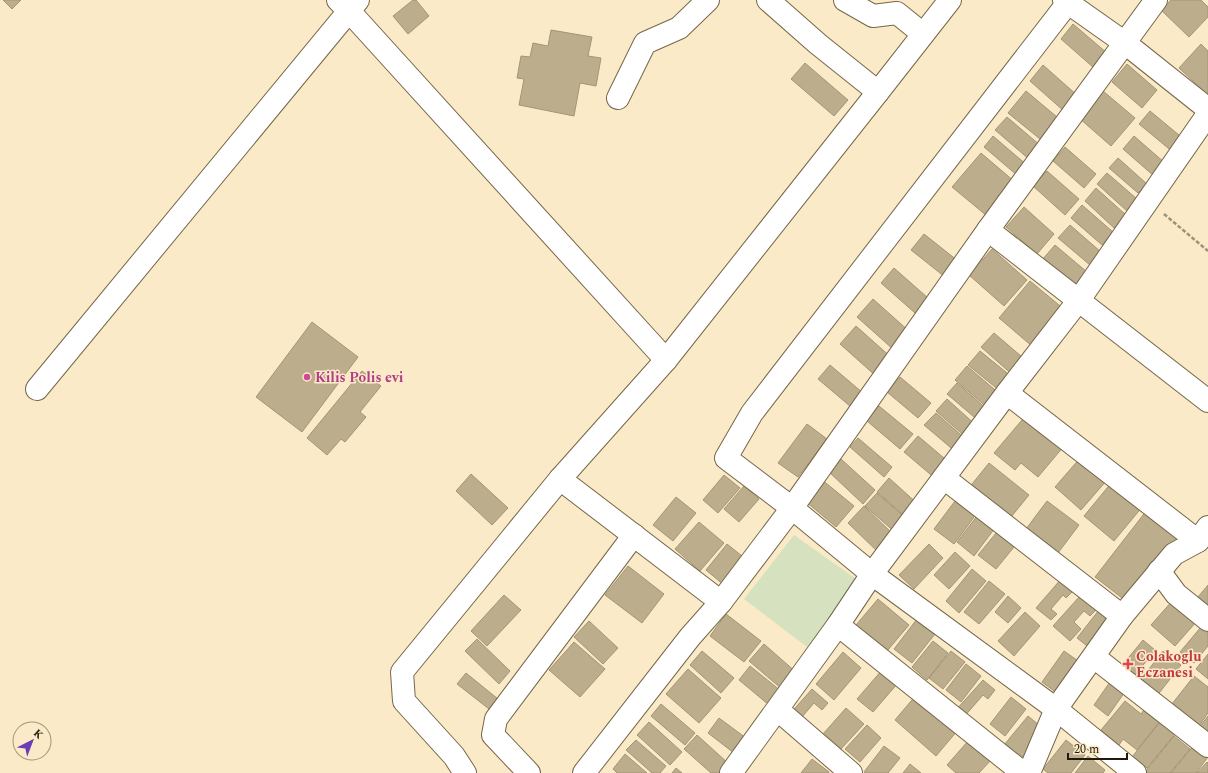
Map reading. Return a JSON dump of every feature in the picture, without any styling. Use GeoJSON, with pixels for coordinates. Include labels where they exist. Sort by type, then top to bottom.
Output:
{"type":"FeatureCollection","features":[{"type":"Feature","properties":{"kind":"street"},"geometry":{"type":"LineString","coordinates":[[618,98],[645,43],[679,28],[708,0]]}},
{"type":"Feature","properties":{"kind":"street"},"geometry":{"type":"LineString","coordinates":[[768,0],[818,44],[878,92]]}},
{"type":"Feature","properties":{"kind":"street"},"geometry":{"type":"LineString","coordinates":[[845,0],[873,16],[898,13],[924,34]]}},
{"type":"Feature","properties":{"kind":"street"},"geometry":{"type":"LineString","coordinates":[[465,773],[454,756],[404,701],[402,672],[560,479],[666,360],[950,0]]}},
{"type":"Feature","properties":{"kind":"street"},"geometry":{"type":"LineString","coordinates":[[584,773],[690,638],[721,602],[792,508],[988,230],[1156,0]]}},
{"type":"Feature","properties":{"kind":"street"},"geometry":{"type":"LineString","coordinates":[[1135,773],[1056,709],[872,574],[792,508],[726,458],[752,413],[1067,1],[1125,43],[1208,109]]}},
{"type":"Feature","properties":{"kind":"street"},"geometry":{"type":"LineString","coordinates":[[37,389],[348,4],[666,360]]}},
{"type":"Feature","properties":{"kind":"street"},"geometry":{"type":"LineString","coordinates":[[731,773],[778,710],[872,574],[1007,393],[1079,300],[1208,114]]}},
{"type":"Feature","properties":{"kind":"street"},"geometry":{"type":"LineString","coordinates":[[988,230],[1208,401]]}},
{"type":"Feature","properties":{"kind":"street"},"geometry":{"type":"LineString","coordinates":[[1007,393],[1203,534],[1174,554],[1122,616],[1056,709],[1029,773]]}},
{"type":"Feature","properties":{"kind":"street"},"geometry":{"type":"LineString","coordinates":[[944,478],[1122,616]]}},
{"type":"Feature","properties":{"kind":"street"},"geometry":{"type":"LineString","coordinates":[[560,479],[721,602]]}},
{"type":"Feature","properties":{"kind":"street"},"geometry":{"type":"LineString","coordinates":[[529,773],[493,736],[496,719],[634,535]]}},
{"type":"Feature","properties":{"kind":"street"},"geometry":{"type":"LineString","coordinates":[[1159,571],[1176,594],[1208,620]]}},
{"type":"Feature","properties":{"kind":"street"},"geometry":{"type":"LineString","coordinates":[[838,625],[1022,773]]}},
{"type":"Feature","properties":{"kind":"street"},"geometry":{"type":"LineString","coordinates":[[1094,657],[1208,746]]}},
{"type":"Feature","properties":{"kind":"street"},"geometry":{"type":"LineString","coordinates":[[778,710],[851,773]]}},
{"type":"Feature","properties":{"kind":"path"},"geometry":{"type":"LineString","coordinates":[[1148,200],[1208,250]]}},
{"type":"Feature","properties":{"kind":"green space"},"geometry":{"type":"Polygon","coordinates":[[[794,535],[859,581],[807,647],[744,599],[794,535]]]}},
{"type":"Feature","properties":{"kind":"building"},"geometry":{"type":"Polygon","coordinates":[[[3,0],[21,0],[12,9],[3,0]]]}},
{"type":"Feature","properties":{"kind":"building"},"geometry":{"type":"Polygon","coordinates":[[[413,0],[416,0],[429,16],[408,34],[393,16],[413,0]]]}},
{"type":"Feature","properties":{"kind":"building"},"geometry":{"type":"Polygon","coordinates":[[[1171,0],[1201,0],[1208,7],[1208,17],[1189,37],[1161,10],[1171,0]]]}},
{"type":"Feature","properties":{"kind":"building"},"geometry":{"type":"Polygon","coordinates":[[[1073,24],[1107,53],[1094,68],[1061,39],[1073,24]]]}},
{"type":"Feature","properties":{"kind":"building"},"geometry":{"type":"Polygon","coordinates":[[[551,30],[592,37],[588,56],[601,58],[596,86],[580,83],[574,116],[519,105],[524,79],[517,78],[521,56],[530,57],[533,43],[548,46],[551,30]]]}},
{"type":"Feature","properties":{"kind":"building"},"geometry":{"type":"Polygon","coordinates":[[[1201,44],[1208,51],[1208,95],[1179,68],[1201,44]]]}},
{"type":"Feature","properties":{"kind":"building"},"geometry":{"type":"Polygon","coordinates":[[[805,63],[848,100],[834,116],[791,79],[805,63]]]}},
{"type":"Feature","properties":{"kind":"building"},"geometry":{"type":"Polygon","coordinates":[[[1127,64],[1157,90],[1142,108],[1112,82],[1127,64]]]}},
{"type":"Feature","properties":{"kind":"building"},"geometry":{"type":"Polygon","coordinates":[[[1043,65],[1078,96],[1065,112],[1030,81],[1043,65]]]}},
{"type":"Feature","properties":{"kind":"building"},"geometry":{"type":"Polygon","coordinates":[[[1026,91],[1057,117],[1040,139],[1008,113],[1026,91]]]}},
{"type":"Feature","properties":{"kind":"building"},"geometry":{"type":"Polygon","coordinates":[[[1103,91],[1135,118],[1111,146],[1079,118],[1103,91]]]}},
{"type":"Feature","properties":{"kind":"building"},"geometry":{"type":"Polygon","coordinates":[[[1150,111],[1185,140],[1174,153],[1139,124],[1150,111]]]}},
{"type":"Feature","properties":{"kind":"building"},"geometry":{"type":"Polygon","coordinates":[[[1007,117],[1041,146],[1030,160],[995,130],[1007,117]]]}},
{"type":"Feature","properties":{"kind":"building"},"geometry":{"type":"Polygon","coordinates":[[[993,136],[1028,166],[1018,176],[984,147],[993,136]]]}},
{"type":"Feature","properties":{"kind":"building"},"geometry":{"type":"Polygon","coordinates":[[[1134,136],[1165,163],[1154,176],[1123,149],[1134,136]]]}},
{"type":"Feature","properties":{"kind":"building"},"geometry":{"type":"Polygon","coordinates":[[[1065,147],[1096,174],[1084,188],[1053,161],[1065,147]]]}},
{"type":"Feature","properties":{"kind":"building"},"geometry":{"type":"Polygon","coordinates":[[[981,153],[1015,182],[987,216],[952,187],[981,153]]]}},
{"type":"Feature","properties":{"kind":"building"},"geometry":{"type":"Polygon","coordinates":[[[1118,158],[1147,184],[1138,193],[1109,168],[1118,158]]]}},
{"type":"Feature","properties":{"kind":"building"},"geometry":{"type":"Polygon","coordinates":[[[1047,171],[1079,199],[1065,215],[1033,186],[1047,171]]]}},
{"type":"Feature","properties":{"kind":"building"},"geometry":{"type":"Polygon","coordinates":[[[1107,173],[1137,199],[1127,211],[1097,184],[1107,173]]]}},
{"type":"Feature","properties":{"kind":"building"},"geometry":{"type":"Polygon","coordinates":[[[1096,188],[1126,215],[1114,228],[1085,201],[1096,188]]]}},
{"type":"Feature","properties":{"kind":"building"},"geometry":{"type":"Polygon","coordinates":[[[1082,205],[1113,232],[1102,245],[1071,218],[1082,205]]]}},
{"type":"Feature","properties":{"kind":"building"},"geometry":{"type":"Polygon","coordinates":[[[1024,207],[1054,234],[1037,254],[1006,227],[1024,207]]]}},
{"type":"Feature","properties":{"kind":"building"},"geometry":{"type":"Polygon","coordinates":[[[1070,225],[1101,252],[1090,265],[1058,238],[1070,225]]]}},
{"type":"Feature","properties":{"kind":"building"},"geometry":{"type":"Polygon","coordinates":[[[924,234],[958,261],[945,277],[911,250],[924,234]]]}},
{"type":"Feature","properties":{"kind":"building"},"geometry":{"type":"Polygon","coordinates":[[[1055,245],[1087,272],[1073,289],[1041,261],[1055,245]]]}},
{"type":"Feature","properties":{"kind":"building"},"geometry":{"type":"Polygon","coordinates":[[[992,249],[1027,280],[1004,306],[969,275],[992,249]]]}},
{"type":"Feature","properties":{"kind":"building"},"geometry":{"type":"Polygon","coordinates":[[[894,268],[928,298],[915,313],[881,283],[894,268]]]}},
{"type":"Feature","properties":{"kind":"building"},"geometry":{"type":"Polygon","coordinates":[[[1030,281],[1065,310],[1033,347],[999,318],[1030,281]]]}},
{"type":"Feature","properties":{"kind":"building"},"geometry":{"type":"Polygon","coordinates":[[[873,299],[910,332],[894,350],[857,317],[873,299]]]}},
{"type":"Feature","properties":{"kind":"building","name":"Kilis Polis evi"},"geometry":{"type":"Polygon","coordinates":[[[312,322],[358,357],[302,432],[256,397],[312,322]]]}},
{"type":"Feature","properties":{"kind":"building"},"geometry":{"type":"Polygon","coordinates":[[[856,326],[893,359],[877,377],[840,344],[856,326]]]}},
{"type":"Feature","properties":{"kind":"building"},"geometry":{"type":"Polygon","coordinates":[[[994,333],[1028,362],[1015,377],[981,347],[994,333]]]}},
{"type":"Feature","properties":{"kind":"building"},"geometry":{"type":"Polygon","coordinates":[[[980,351],[1012,377],[1000,391],[968,365],[980,351]]]}},
{"type":"Feature","properties":{"kind":"building"},"geometry":{"type":"Polygon","coordinates":[[[830,365],[863,393],[851,407],[818,379],[830,365]]]}},
{"type":"Feature","properties":{"kind":"building"},"geometry":{"type":"Polygon","coordinates":[[[967,366],[1001,395],[989,409],[955,380],[967,366]]]}},
{"type":"Feature","properties":{"kind":"building"},"geometry":{"type":"Polygon","coordinates":[[[362,371],[381,386],[360,412],[366,417],[345,442],[341,439],[327,455],[307,438],[362,371]]]}},
{"type":"Feature","properties":{"kind":"building"},"geometry":{"type":"Polygon","coordinates":[[[900,377],[931,403],[918,418],[887,392],[900,377]]]}},
{"type":"Feature","properties":{"kind":"building"},"geometry":{"type":"Polygon","coordinates":[[[957,383],[989,411],[980,422],[947,394],[957,383]]]}},
{"type":"Feature","properties":{"kind":"building"},"geometry":{"type":"Polygon","coordinates":[[[947,399],[978,427],[968,439],[936,411],[947,399]]]}},
{"type":"Feature","properties":{"kind":"building"},"geometry":{"type":"Polygon","coordinates":[[[879,406],[913,434],[900,449],[867,421],[879,406]]]}},
{"type":"Feature","properties":{"kind":"building"},"geometry":{"type":"Polygon","coordinates":[[[936,413],[968,441],[957,453],[924,425],[936,413]]]}},
{"type":"Feature","properties":{"kind":"building"},"geometry":{"type":"Polygon","coordinates":[[[1027,414],[1064,446],[1038,477],[1021,463],[1015,470],[994,453],[1027,414]]]}},
{"type":"Feature","properties":{"kind":"building"},"geometry":{"type":"Polygon","coordinates":[[[807,424],[827,439],[798,477],[778,463],[807,424]]]}},
{"type":"Feature","properties":{"kind":"building"},"geometry":{"type":"Polygon","coordinates":[[[918,436],[951,464],[937,480],[904,452],[918,436]]]}},
{"type":"Feature","properties":{"kind":"building"},"geometry":{"type":"Polygon","coordinates":[[[858,438],[892,467],[884,477],[850,447],[858,438]]]}},
{"type":"Feature","properties":{"kind":"building"},"geometry":{"type":"Polygon","coordinates":[[[1081,457],[1107,480],[1081,510],[1055,487],[1081,457]]]}},
{"type":"Feature","properties":{"kind":"building"},"geometry":{"type":"Polygon","coordinates":[[[841,459],[875,490],[863,504],[829,472],[841,459]]]}},
{"type":"Feature","properties":{"kind":"building"},"geometry":{"type":"Polygon","coordinates":[[[989,463],[1029,495],[1007,522],[968,489],[989,463]]]}},
{"type":"Feature","properties":{"kind":"building"},"geometry":{"type":"Polygon","coordinates":[[[471,474],[508,508],[492,525],[456,491],[471,474]]]}},
{"type":"Feature","properties":{"kind":"building"},"geometry":{"type":"Polygon","coordinates":[[[724,475],[740,488],[718,513],[703,500],[724,475]]]}},
{"type":"Feature","properties":{"kind":"building"},"geometry":{"type":"Polygon","coordinates":[[[889,478],[920,506],[908,519],[877,492],[889,478]]]}},
{"type":"Feature","properties":{"kind":"building"},"geometry":{"type":"Polygon","coordinates":[[[821,479],[854,506],[836,527],[804,500],[821,479]]]}},
{"type":"Feature","properties":{"kind":"building"},"geometry":{"type":"Polygon","coordinates":[[[1112,482],[1143,506],[1114,541],[1084,516],[1112,482]]]}},
{"type":"Feature","properties":{"kind":"building"},"geometry":{"type":"Polygon","coordinates":[[[744,486],[759,499],[739,522],[724,509],[744,486]]]}},
{"type":"Feature","properties":{"kind":"building"},"geometry":{"type":"Polygon","coordinates":[[[877,493],[909,521],[897,534],[865,506],[877,493]]]}},
{"type":"Feature","properties":{"kind":"building"},"geometry":{"type":"Polygon","coordinates":[[[676,497],[696,513],[673,541],[653,525],[676,497]]]}},
{"type":"Feature","properties":{"kind":"building"},"geometry":{"type":"Polygon","coordinates":[[[955,501],[975,516],[954,544],[934,529],[955,501]]]}},
{"type":"Feature","properties":{"kind":"building"},"geometry":{"type":"Polygon","coordinates":[[[1047,501],[1079,525],[1058,553],[1026,529],[1047,501]]]}},
{"type":"Feature","properties":{"kind":"building"},"geometry":{"type":"Polygon","coordinates":[[[864,506],[895,536],[879,553],[848,523],[864,506]]]}},
{"type":"Feature","properties":{"kind":"building"},"geometry":{"type":"Polygon","coordinates":[[[1147,510],[1183,538],[1131,605],[1095,577],[1147,510]]]}},
{"type":"Feature","properties":{"kind":"building"},"geometry":{"type":"Polygon","coordinates":[[[981,511],[998,524],[974,556],[957,542],[981,511]]]}},
{"type":"Feature","properties":{"kind":"building"},"geometry":{"type":"Polygon","coordinates":[[[699,522],[724,543],[700,571],[675,549],[699,522]]]}},
{"type":"Feature","properties":{"kind":"building"},"geometry":{"type":"Polygon","coordinates":[[[1001,527],[1019,541],[996,569],[978,555],[1001,527]]]}},
{"type":"Feature","properties":{"kind":"building"},"geometry":{"type":"Polygon","coordinates":[[[727,544],[747,560],[725,586],[706,570],[727,544]]]}},
{"type":"Feature","properties":{"kind":"building"},"geometry":{"type":"Polygon","coordinates":[[[929,544],[943,558],[914,589],[899,575],[929,544]]]}},
{"type":"Feature","properties":{"kind":"building"},"geometry":{"type":"Polygon","coordinates":[[[955,552],[970,566],[949,589],[934,575],[955,552]]]}},
{"type":"Feature","properties":{"kind":"building"},"geometry":{"type":"Polygon","coordinates":[[[628,566],[664,594],[642,623],[605,595],[628,566]]]}},
{"type":"Feature","properties":{"kind":"building"},"geometry":{"type":"Polygon","coordinates":[[[972,569],[986,581],[959,613],[946,601],[972,569]]]}},
{"type":"Feature","properties":{"kind":"building"},"geometry":{"type":"Polygon","coordinates":[[[1062,578],[1075,589],[1066,598],[1063,595],[1051,609],[1057,614],[1051,620],[1036,608],[1062,578]]]}},
{"type":"Feature","properties":{"kind":"building"},"geometry":{"type":"Polygon","coordinates":[[[989,581],[1005,594],[979,624],[964,612],[989,581]]]}},
{"type":"Feature","properties":{"kind":"building"},"geometry":{"type":"Polygon","coordinates":[[[1208,585],[1208,605],[1198,597],[1208,585]]]}},
{"type":"Feature","properties":{"kind":"building"},"geometry":{"type":"Polygon","coordinates":[[[504,595],[521,610],[487,646],[471,631],[504,595]]]}},
{"type":"Feature","properties":{"kind":"building"},"geometry":{"type":"Polygon","coordinates":[[[1008,596],[1021,608],[1008,623],[995,612],[1008,596]]]}},
{"type":"Feature","properties":{"kind":"building"},"geometry":{"type":"Polygon","coordinates":[[[1080,596],[1096,610],[1090,616],[1084,611],[1074,622],[1081,629],[1070,641],[1053,626],[1080,596]]]}},
{"type":"Feature","properties":{"kind":"building"},"geometry":{"type":"Polygon","coordinates":[[[878,599],[909,625],[882,657],[851,631],[878,599]]]}},
{"type":"Feature","properties":{"kind":"building"},"geometry":{"type":"Polygon","coordinates":[[[1173,600],[1197,621],[1175,646],[1151,625],[1173,600]]]}},
{"type":"Feature","properties":{"kind":"building"},"geometry":{"type":"Polygon","coordinates":[[[1099,610],[1118,626],[1096,653],[1077,638],[1099,610]]]}},
{"type":"Feature","properties":{"kind":"building"},"geometry":{"type":"Polygon","coordinates":[[[1025,612],[1040,626],[1014,656],[998,641],[1025,612]]]}},
{"type":"Feature","properties":{"kind":"building"},"geometry":{"type":"Polygon","coordinates":[[[726,614],[761,641],[744,662],[710,636],[726,614]]]}},
{"type":"Feature","properties":{"kind":"building"},"geometry":{"type":"Polygon","coordinates":[[[917,619],[935,634],[912,663],[894,649],[917,619]]]}},
{"type":"Feature","properties":{"kind":"building"},"geometry":{"type":"Polygon","coordinates":[[[589,621],[618,648],[603,664],[574,637],[589,621]]]}},
{"type":"Feature","properties":{"kind":"building"},"geometry":{"type":"Polygon","coordinates":[[[1201,627],[1208,633],[1208,646],[1194,663],[1180,652],[1201,627]]]}},
{"type":"Feature","properties":{"kind":"building"},"geometry":{"type":"Polygon","coordinates":[[[477,639],[510,671],[499,684],[465,651],[477,639]]]}},
{"type":"Feature","properties":{"kind":"building"},"geometry":{"type":"Polygon","coordinates":[[[1143,640],[1155,650],[1133,678],[1120,668],[1143,640]]]}},
{"type":"Feature","properties":{"kind":"building"},"geometry":{"type":"Polygon","coordinates":[[[933,641],[948,653],[927,680],[912,667],[933,641]]]}},
{"type":"Feature","properties":{"kind":"building"},"geometry":{"type":"Polygon","coordinates":[[[574,642],[605,669],[580,697],[549,670],[574,642]]]}},
{"type":"Feature","properties":{"kind":"building"},"geometry":{"type":"Polygon","coordinates":[[[764,644],[797,673],[783,690],[749,661],[764,644]]]}},
{"type":"Feature","properties":{"kind":"building"},"geometry":{"type":"Polygon","coordinates":[[[702,651],[734,678],[721,693],[690,665],[702,651]]]}},
{"type":"Feature","properties":{"kind":"building"},"geometry":{"type":"Polygon","coordinates":[[[951,651],[965,662],[943,689],[929,678],[951,651]]]}},
{"type":"Feature","properties":{"kind":"building"},"geometry":{"type":"Polygon","coordinates":[[[1064,651],[1084,665],[1061,696],[1042,682],[1064,651]]]}},
{"type":"Feature","properties":{"kind":"building"},"geometry":{"type":"Polygon","coordinates":[[[1163,651],[1181,665],[1156,697],[1138,683],[1163,651]]]}},
{"type":"Feature","properties":{"kind":"building"},"geometry":{"type":"Polygon","coordinates":[[[843,652],[861,668],[834,700],[816,684],[843,652]]]}},
{"type":"Feature","properties":{"kind":"building"},"geometry":{"type":"Polygon","coordinates":[[[1208,654],[1208,679],[1196,669],[1208,654]]]}},
{"type":"Feature","properties":{"kind":"building"},"geometry":{"type":"Polygon","coordinates":[[[966,664],[981,676],[961,702],[946,690],[966,664]]]}},
{"type":"Feature","properties":{"kind":"building"},"geometry":{"type":"Polygon","coordinates":[[[750,666],[781,691],[769,705],[739,680],[750,666]]]}},
{"type":"Feature","properties":{"kind":"building"},"geometry":{"type":"Polygon","coordinates":[[[688,669],[721,698],[699,723],[666,694],[688,669]]]}},
{"type":"Feature","properties":{"kind":"building"},"geometry":{"type":"Polygon","coordinates":[[[882,670],[898,683],[873,712],[857,699],[882,670]]]}},
{"type":"Feature","properties":{"kind":"building"},"geometry":{"type":"Polygon","coordinates":[[[466,673],[498,699],[489,709],[457,684],[466,673]]]}},
{"type":"Feature","properties":{"kind":"building"},"geometry":{"type":"Polygon","coordinates":[[[1194,676],[1208,687],[1208,713],[1199,726],[1168,709],[1194,676]]]}},
{"type":"Feature","properties":{"kind":"building"},"geometry":{"type":"Polygon","coordinates":[[[1112,679],[1127,689],[1108,716],[1094,705],[1112,679]]]}},
{"type":"Feature","properties":{"kind":"building"},"geometry":{"type":"Polygon","coordinates":[[[983,680],[995,690],[988,699],[983,695],[963,718],[955,711],[983,680]]]}},
{"type":"Feature","properties":{"kind":"building"},"geometry":{"type":"Polygon","coordinates":[[[812,689],[828,703],[822,710],[814,703],[802,717],[788,716],[812,689]]]}},
{"type":"Feature","properties":{"kind":"building"},"geometry":{"type":"Polygon","coordinates":[[[917,694],[958,730],[936,756],[895,720],[917,694]]]}},
{"type":"Feature","properties":{"kind":"building"},"geometry":{"type":"Polygon","coordinates":[[[1011,697],[1026,709],[1005,736],[990,724],[1011,697]]]}},
{"type":"Feature","properties":{"kind":"building"},"geometry":{"type":"Polygon","coordinates":[[[1125,701],[1141,714],[1146,707],[1161,720],[1137,750],[1123,739],[1119,745],[1101,730],[1125,701]]]}},
{"type":"Feature","properties":{"kind":"building"},"geometry":{"type":"Polygon","coordinates":[[[661,704],[695,733],[685,745],[651,716],[661,704]]]}},
{"type":"Feature","properties":{"kind":"building"},"geometry":{"type":"Polygon","coordinates":[[[846,708],[864,724],[841,749],[823,734],[846,708]]]}},
{"type":"Feature","properties":{"kind":"building"},"geometry":{"type":"Polygon","coordinates":[[[1028,716],[1045,730],[1021,759],[1004,745],[1028,716]]]}},
{"type":"Feature","properties":{"kind":"building"},"geometry":{"type":"Polygon","coordinates":[[[1208,716],[1208,739],[1197,730],[1208,716]]]}},
{"type":"Feature","properties":{"kind":"building"},"geometry":{"type":"Polygon","coordinates":[[[719,718],[746,738],[734,753],[708,733],[719,718]]]}},
{"type":"Feature","properties":{"kind":"building"},"geometry":{"type":"Polygon","coordinates":[[[649,722],[682,752],[670,765],[637,735],[649,722]]]}},
{"type":"Feature","properties":{"kind":"building"},"geometry":{"type":"Polygon","coordinates":[[[1160,722],[1175,734],[1147,768],[1132,757],[1160,722]]]}},
{"type":"Feature","properties":{"kind":"building"},"geometry":{"type":"Polygon","coordinates":[[[867,725],[881,738],[860,762],[845,749],[867,725]]]}},
{"type":"Feature","properties":{"kind":"building"},"geometry":{"type":"Polygon","coordinates":[[[697,735],[729,764],[721,773],[711,773],[684,749],[697,735]]]}},
{"type":"Feature","properties":{"kind":"building"},"geometry":{"type":"Polygon","coordinates":[[[1174,736],[1190,749],[1170,773],[1146,773],[1145,772],[1174,736]]]}},
{"type":"Feature","properties":{"kind":"building"},"geometry":{"type":"Polygon","coordinates":[[[636,740],[666,766],[660,773],[652,773],[626,750],[636,740]]]}},
{"type":"Feature","properties":{"kind":"building"},"geometry":{"type":"Polygon","coordinates":[[[1066,740],[1085,755],[1071,773],[1048,773],[1043,769],[1066,740]]]}},
{"type":"Feature","properties":{"kind":"building"},"geometry":{"type":"Polygon","coordinates":[[[968,741],[991,760],[979,773],[956,773],[947,765],[968,741]]]}},
{"type":"Feature","properties":{"kind":"building"},"geometry":{"type":"Polygon","coordinates":[[[1194,745],[1208,757],[1196,773],[1171,773],[1194,745]]]}},
{"type":"Feature","properties":{"kind":"building"},"geometry":{"type":"Polygon","coordinates":[[[884,746],[900,758],[888,773],[864,772],[884,746]]]}},
{"type":"Feature","properties":{"kind":"building"},"geometry":{"type":"Polygon","coordinates":[[[625,754],[647,773],[617,773],[613,769],[625,754]]]}},
{"type":"Feature","properties":{"kind":"building"},"geometry":{"type":"Polygon","coordinates":[[[1088,756],[1105,770],[1103,773],[1075,773],[1088,756]]]}},
{"type":"Feature","properties":{"kind":"building"},"geometry":{"type":"Polygon","coordinates":[[[812,759],[829,772],[801,773],[812,759]]]}},
{"type":"Feature","properties":{"kind":"building"},"geometry":{"type":"Polygon","coordinates":[[[1207,762],[1208,773],[1197,773],[1207,762]]]}},
{"type":"Feature","properties":{"kind":"building"},"geometry":{"type":"Polygon","coordinates":[[[910,764],[921,773],[903,773],[910,764]]]}},
{"type":"Feature","properties":{"kind":"building"},"geometry":{"type":"Polygon","coordinates":[[[676,768],[682,773],[672,773],[676,768]]]}},
{"type":"Feature","properties":{"kind":"place","name":"Kilis Polis evi"},"geometry":{"type":"Point","coordinates":[307,377]}},
{"type":"Feature","properties":{"kind":"place","name":"Colakoglu Eczanesi"},"geometry":{"type":"Point","coordinates":[1128,664]}}]}
